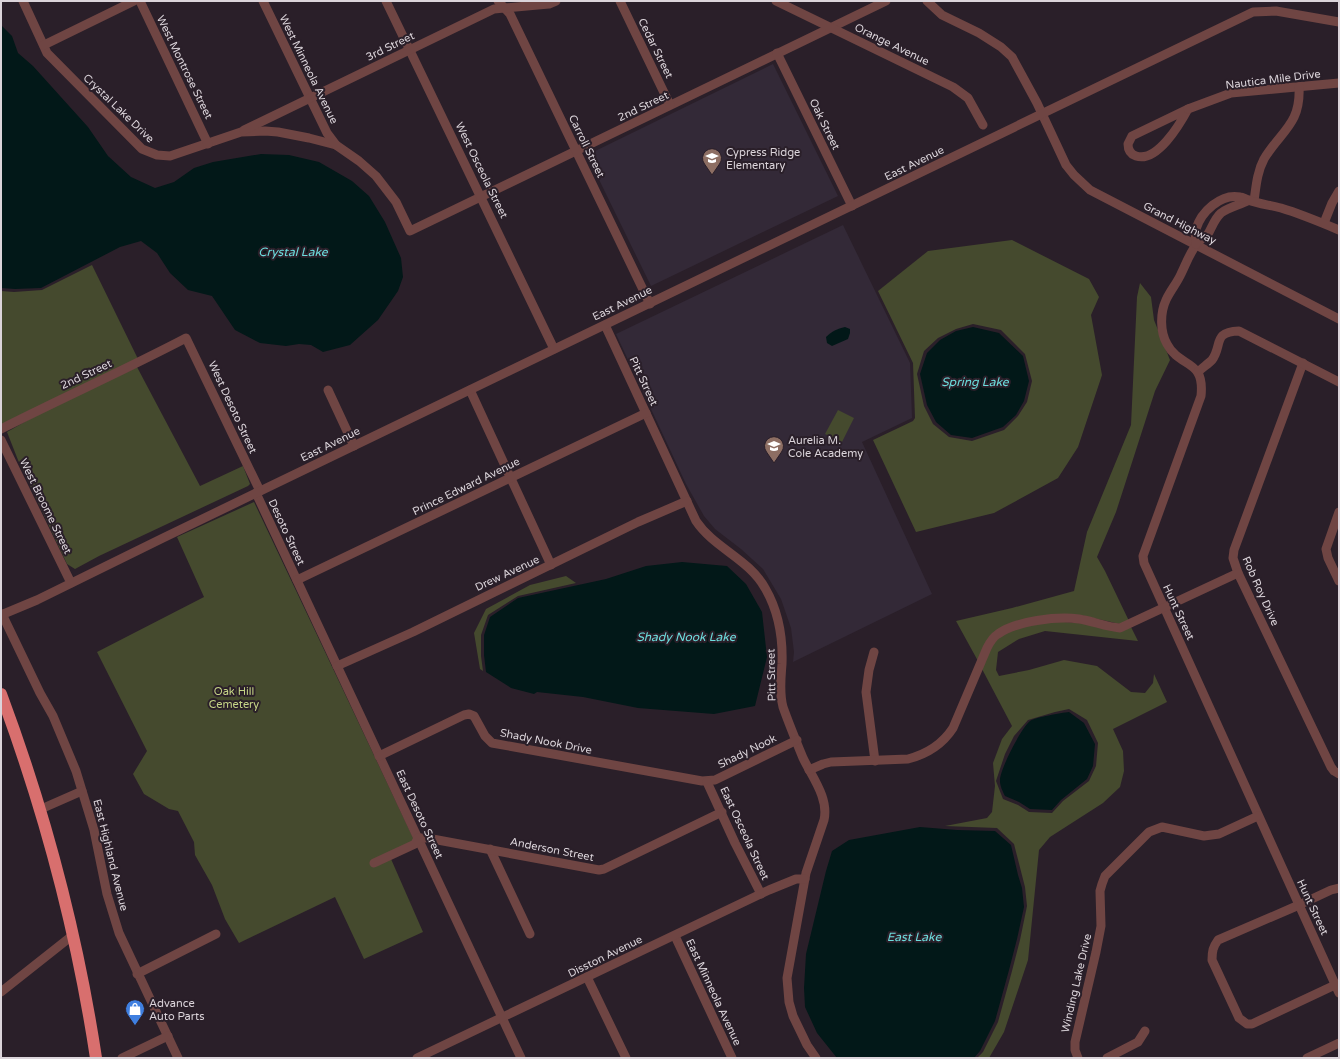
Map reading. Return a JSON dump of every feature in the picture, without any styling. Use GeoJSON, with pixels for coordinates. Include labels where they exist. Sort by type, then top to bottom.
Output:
{"type":"FeatureCollection","features":[{"type":"Feature","properties":{"kind":"highway"},"geometry":{"type":"LineString","coordinates":[[1,694],[41,809],[58,872],[73,935],[96,1058]]}},
{"type":"Feature","properties":{"kind":"street"},"geometry":{"type":"LineString","coordinates":[[23,1],[44,45],[134,1]]}},
{"type":"Feature","properties":{"kind":"street","name":"West Montrose Street"},"geometry":{"type":"LineString","coordinates":[[140,1],[208,144]]}},
{"type":"Feature","properties":{"kind":"street","name":"West Minneola Avenue"},"geometry":{"type":"LineString","coordinates":[[263,1],[327,133],[336,145]]}},
{"type":"Feature","properties":{"kind":"street","name":"West Osceola Street"},"geometry":{"type":"LineString","coordinates":[[386,1],[554,349]]}},
{"type":"Feature","properties":{"kind":"street","name":"3rd Street"},"geometry":{"type":"LineString","coordinates":[[241,132],[310,97],[494,9],[501,4],[549,4],[556,1]]}},
{"type":"Feature","properties":{"kind":"street","name":"Cedar Street"},"geometry":{"type":"LineString","coordinates":[[620,1],[670,105]]}},
{"type":"Feature","properties":{"kind":"street","name":"Orange Avenue"},"geometry":{"type":"LineString","coordinates":[[776,1],[953,87],[968,98],[982,125]]}},
{"type":"Feature","properties":{"kind":"street","name":"2nd Street"},"geometry":{"type":"LineString","coordinates":[[410,231],[886,1]]}},
{"type":"Feature","properties":{"kind":"street","name":"Grand Highway"},"geometry":{"type":"LineString","coordinates":[[927,1],[942,14],[979,32],[1001,47],[1012,57],[1042,114],[1066,165],[1083,185],[1339,319]]}},
{"type":"Feature","properties":{"kind":"street","name":"Carroll Street"},"geometry":{"type":"LineString","coordinates":[[501,4],[510,14],[650,304]]}},
{"type":"Feature","properties":{"kind":"street","name":"East Avenue"},"geometry":{"type":"LineString","coordinates":[[2,614],[37,600],[1253,12],[1276,11],[1339,22]]}},
{"type":"Feature","properties":{"kind":"street","name":"Crystal Lake Drive"},"geometry":{"type":"LineString","coordinates":[[44,45],[47,53],[69,76],[142,149],[149,153],[165,156],[180,153],[241,132],[278,132],[336,145],[359,161],[376,176],[396,202],[410,231]]}},
{"type":"Feature","properties":{"kind":"street","name":"Oak Street"},"geometry":{"type":"LineString","coordinates":[[777,53],[852,206]]}},
{"type":"Feature","properties":{"kind":"street","name":"Nautica Mile Drive"},"geometry":{"type":"LineString","coordinates":[[1188,109],[1173,132],[1152,153],[1142,157],[1130,152],[1128,144],[1132,136],[1188,109],[1231,94],[1339,83]]}},
{"type":"Feature","properties":{"kind":"street"},"geometry":{"type":"LineString","coordinates":[[1251,201],[1260,167],[1264,159],[1293,121],[1299,98],[1298,87]]}},
{"type":"Feature","properties":{"kind":"street"},"geometry":{"type":"LineString","coordinates":[[1324,223],[1332,202],[1339,191]]}},
{"type":"Feature","properties":{"kind":"street"},"geometry":{"type":"LineString","coordinates":[[1196,244],[1195,230],[1200,220],[1210,207],[1219,201],[1230,197],[1240,196],[1251,201],[1280,208],[1324,223],[1339,230]]}},
{"type":"Feature","properties":{"kind":"street"},"geometry":{"type":"LineString","coordinates":[[1251,201],[1221,214],[1207,234],[1196,244],[1163,308],[1162,322],[1164,337],[1170,350],[1176,356],[1190,364],[1198,372],[1212,359],[1223,335],[1232,331],[1239,331],[1339,382]]}},
{"type":"Feature","properties":{"kind":"street","name":"Pitt Street"},"geometry":{"type":"LineString","coordinates":[[605,325],[702,530],[752,570],[771,598],[776,612],[782,639],[782,699],[809,770],[822,796],[825,811],[804,879],[787,978],[789,1002],[799,1031],[816,1058]]}},
{"type":"Feature","properties":{"kind":"street","name":"West Desoto Street"},"geometry":{"type":"LineString","coordinates":[[181,341],[186,338],[258,492]]}},
{"type":"Feature","properties":{"kind":"street","name":"2nd Street"},"geometry":{"type":"LineString","coordinates":[[1,429],[181,341]]}},
{"type":"Feature","properties":{"kind":"street","name":"Rob Roy Drive"},"geometry":{"type":"LineString","coordinates":[[1303,363],[1234,550],[1233,558],[1238,573],[1331,767],[1339,774]]}},
{"type":"Feature","properties":{"kind":"street","name":"Hunt Street"},"geometry":{"type":"LineString","coordinates":[[1198,372],[1202,382],[1201,396],[1143,556],[1144,563],[1338,989]]}},
{"type":"Feature","properties":{"kind":"street"},"geometry":{"type":"LineString","coordinates":[[328,390],[354,446]]}},
{"type":"Feature","properties":{"kind":"street"},"geometry":{"type":"LineString","coordinates":[[470,390],[551,565]]}},
{"type":"Feature","properties":{"kind":"street","name":"Prince Edward Avenue"},"geometry":{"type":"LineString","coordinates":[[297,580],[646,413]]}},
{"type":"Feature","properties":{"kind":"street","name":"West Broome Street"},"geometry":{"type":"LineString","coordinates":[[1,440],[71,583]]}},
{"type":"Feature","properties":{"kind":"street","name":"Desoto Street"},"geometry":{"type":"LineString","coordinates":[[258,492],[297,580]]}},
{"type":"Feature","properties":{"kind":"street","name":"Drew Avenue"},"geometry":{"type":"LineString","coordinates":[[337,666],[413,632],[687,500]]}},
{"type":"Feature","properties":{"kind":"street"},"geometry":{"type":"LineString","coordinates":[[1339,512],[1326,549],[1328,558],[1339,581]]}},
{"type":"Feature","properties":{"kind":"street"},"geometry":{"type":"LineString","coordinates":[[809,770],[831,762],[908,759],[927,752],[940,744],[953,728],[987,648],[997,634],[1021,624],[1051,618],[1079,619],[1120,628],[1238,573]]}},
{"type":"Feature","properties":{"kind":"street","name":"East Desoto Street"},"geometry":{"type":"LineString","coordinates":[[297,580],[521,1058]]}},
{"type":"Feature","properties":{"kind":"street","name":"East Highland Avenue"},"geometry":{"type":"LineString","coordinates":[[2,614],[18,650],[61,735],[76,771],[94,830],[113,916],[119,933],[137,974],[178,1058]]}},
{"type":"Feature","properties":{"kind":"street"},"geometry":{"type":"LineString","coordinates":[[874,652],[869,670],[866,692],[875,760]]}},
{"type":"Feature","properties":{"kind":"street","name":"Shady Nook Drive"},"geometry":{"type":"LineString","coordinates":[[379,756],[454,719],[469,714],[474,716],[485,736],[492,743],[708,782]]}},
{"type":"Feature","properties":{"kind":"street","name":"Shady Nook"},"geometry":{"type":"LineString","coordinates":[[708,782],[797,740]]}},
{"type":"Feature","properties":{"kind":"street","name":"East Osceola Street"},"geometry":{"type":"LineString","coordinates":[[708,782],[761,894]]}},
{"type":"Feature","properties":{"kind":"street"},"geometry":{"type":"LineString","coordinates":[[41,809],[82,792]]}},
{"type":"Feature","properties":{"kind":"street","name":"Anderson Street"},"geometry":{"type":"LineString","coordinates":[[418,838],[427,838],[490,849],[599,870],[604,869],[722,812]]}},
{"type":"Feature","properties":{"kind":"street","name":"Winding Lake Drive"},"geometry":{"type":"LineString","coordinates":[[1078,1058],[1075,1050],[1075,1042],[1101,926],[1100,891],[1105,876],[1149,832],[1154,829],[1162,827],[1204,836],[1212,836],[1258,816]]}},
{"type":"Feature","properties":{"kind":"street"},"geometry":{"type":"LineString","coordinates":[[374,863],[416,844],[418,838]]}},
{"type":"Feature","properties":{"kind":"street"},"geometry":{"type":"LineString","coordinates":[[490,849],[530,934]]}},
{"type":"Feature","properties":{"kind":"street","name":"Disston Avenue"},"geometry":{"type":"LineString","coordinates":[[417,1058],[761,894],[790,881],[804,879]]}},
{"type":"Feature","properties":{"kind":"street"},"geometry":{"type":"LineString","coordinates":[[1338,989],[1252,1024],[1247,1024],[1239,1018],[1212,960],[1212,952],[1213,946],[1218,940],[1331,890],[1339,888]]}},
{"type":"Feature","properties":{"kind":"street"},"geometry":{"type":"LineString","coordinates":[[137,974],[216,934]]}},
{"type":"Feature","properties":{"kind":"street"},"geometry":{"type":"LineString","coordinates":[[1,992],[73,935]]}},
{"type":"Feature","properties":{"kind":"street","name":"East Minneola Avenue"},"geometry":{"type":"LineString","coordinates":[[675,936],[732,1058]]}},
{"type":"Feature","properties":{"kind":"street"},"geometry":{"type":"LineString","coordinates":[[587,977],[626,1058]]}},
{"type":"Feature","properties":{"kind":"street"},"geometry":{"type":"LineString","coordinates":[[1107,1058],[1138,1042],[1146,1031]]}},
{"type":"Feature","properties":{"kind":"street"},"geometry":{"type":"LineString","coordinates":[[122,1058],[168,1036]]}},
{"type":"Feature","properties":{"kind":"street"},"geometry":{"type":"LineString","coordinates":[[1307,1058],[1339,1042]]}},
{"type":"Feature","properties":{"kind":"shaded area","name":"Cypress Ridge Elementary"},"geometry":{"type":"Polygon","coordinates":[[[773,64],[838,196],[651,286],[587,155],[773,64]]]}},
{"type":"Feature","properties":{"kind":"shaded area","name":"Aurelia M. Cole Academy"},"geometry":{"type":"Polygon","coordinates":[[[843,225],[910,363],[912,418],[862,442],[932,594],[793,662],[794,652],[791,628],[781,599],[763,569],[741,549],[715,529],[704,516],[686,484],[616,334],[843,225]]]}},
{"type":"Feature","properties":{"kind":"green space"},"geometry":{"type":"Polygon","coordinates":[[[1012,240],[1089,279],[1099,297],[1091,315],[1102,375],[1078,447],[1058,478],[994,513],[916,532],[873,440],[913,421],[915,418],[913,363],[878,291],[928,251],[1012,240]],[[973,324],[956,329],[938,338],[924,351],[917,374],[924,406],[933,424],[949,437],[972,441],[1004,430],[1018,416],[1027,402],[1032,381],[1025,354],[1001,330],[973,324]]]}},
{"type":"Feature","properties":{"kind":"green space"},"geometry":{"type":"Polygon","coordinates":[[[92,265],[138,359],[1,425],[1,291],[14,292],[42,290],[92,265]]]}},
{"type":"Feature","properties":{"kind":"green space"},"geometry":{"type":"Polygon","coordinates":[[[1140,283],[1151,297],[1154,320],[1170,360],[1155,391],[1116,512],[1097,557],[1129,621],[1120,624],[1080,615],[1000,628],[978,661],[956,621],[1074,591],[1087,532],[1131,425],[1137,297],[1140,283]]]}},
{"type":"Feature","properties":{"kind":"green space"},"geometry":{"type":"Polygon","coordinates":[[[137,367],[200,486],[243,466],[250,484],[99,556],[75,569],[67,564],[18,460],[7,432],[51,407],[137,367]]]}},
{"type":"Feature","properties":{"kind":"green space"},"geometry":{"type":"Polygon","coordinates":[[[838,410],[854,418],[842,442],[825,434],[838,410]]]}},
{"type":"Feature","properties":{"kind":"green space","name":"Oak Hill Cemetery"},"geometry":{"type":"Polygon","coordinates":[[[254,502],[417,846],[391,859],[423,932],[364,959],[335,897],[239,943],[225,919],[212,885],[195,855],[194,842],[178,811],[169,809],[144,794],[133,774],[147,751],[97,652],[204,597],[177,537],[254,502]]]}},
{"type":"Feature","properties":{"kind":"green space"},"geometry":{"type":"Polygon","coordinates":[[[566,576],[576,583],[518,596],[488,615],[481,635],[483,671],[480,669],[474,633],[486,609],[530,585],[566,576]]]}},
{"type":"Feature","properties":{"kind":"green space"},"geometry":{"type":"Polygon","coordinates":[[[1051,621],[1131,627],[1138,641],[1045,631],[1019,639],[998,652],[996,670],[999,676],[1029,670],[1064,660],[1097,666],[1131,692],[1145,693],[1153,683],[1154,674],[1167,702],[1113,729],[1123,751],[1124,771],[1120,787],[1103,803],[1050,837],[1039,850],[1028,960],[1004,1032],[989,1058],[977,1058],[983,1052],[998,1022],[1020,940],[1027,906],[1025,887],[1014,844],[997,828],[945,826],[987,818],[992,812],[995,786],[993,763],[1002,739],[1012,726],[982,669],[989,652],[997,640],[1011,631],[1051,621]],[[1069,709],[1028,720],[1014,736],[1005,754],[996,781],[1003,799],[1018,805],[1029,812],[1052,813],[1063,801],[1089,781],[1096,766],[1098,743],[1087,720],[1069,709]]]}},
{"type":"Feature","properties":{"kind":"water","name":"Crystal Lake"},"geometry":{"type":"Polygon","coordinates":[[[1,25],[12,36],[18,53],[33,66],[88,127],[108,156],[131,177],[155,188],[174,182],[194,168],[213,162],[261,154],[289,155],[319,162],[352,181],[369,196],[385,222],[401,258],[403,277],[398,291],[378,320],[350,345],[323,352],[311,345],[299,344],[286,346],[260,343],[235,330],[212,296],[188,290],[170,273],[157,253],[141,241],[120,247],[41,288],[1,288],[1,25]]]}},
{"type":"Feature","properties":{"kind":"water"},"geometry":{"type":"Polygon","coordinates":[[[845,327],[850,329],[848,339],[832,346],[827,343],[826,337],[828,335],[835,330],[845,327]]]}},
{"type":"Feature","properties":{"kind":"water","name":"Spring Lake"},"geometry":{"type":"Polygon","coordinates":[[[973,327],[999,333],[1023,356],[1029,381],[1024,401],[1016,415],[1003,427],[972,438],[951,435],[936,422],[927,405],[920,374],[927,353],[940,340],[956,331],[973,327]]]}},
{"type":"Feature","properties":{"kind":"water","name":"Shady Nook Lake"},"geometry":{"type":"Polygon","coordinates":[[[682,562],[727,566],[746,584],[762,612],[767,657],[755,706],[714,714],[638,708],[583,697],[537,692],[534,694],[511,688],[486,672],[484,635],[490,617],[518,598],[606,579],[646,566],[682,562]]]}},
{"type":"Feature","properties":{"kind":"water"},"geometry":{"type":"Polygon","coordinates":[[[1069,712],[1084,723],[1095,744],[1093,766],[1087,779],[1061,800],[1052,810],[1030,809],[1005,796],[1000,785],[1003,768],[1011,750],[1026,725],[1030,721],[1038,718],[1069,712]]]}},
{"type":"Feature","properties":{"kind":"water","name":"East Lake"},"geometry":{"type":"Polygon","coordinates":[[[920,827],[995,831],[1011,845],[1022,888],[1024,907],[995,1021],[980,1051],[974,1058],[837,1058],[817,1033],[805,1007],[804,988],[806,954],[832,851],[849,840],[920,827]]]}},
{"type":"Feature","properties":{"kind":"place","name":"Cypress Ridge Elementary"},"geometry":{"type":"Point","coordinates":[712,175]}},
{"type":"Feature","properties":{"kind":"place","name":"Aurelia M. Cole Academy"},"geometry":{"type":"Point","coordinates":[774,463]}},
{"type":"Feature","properties":{"kind":"place","name":"Advance Auto Parts"},"geometry":{"type":"Point","coordinates":[135,1026]}}]}
